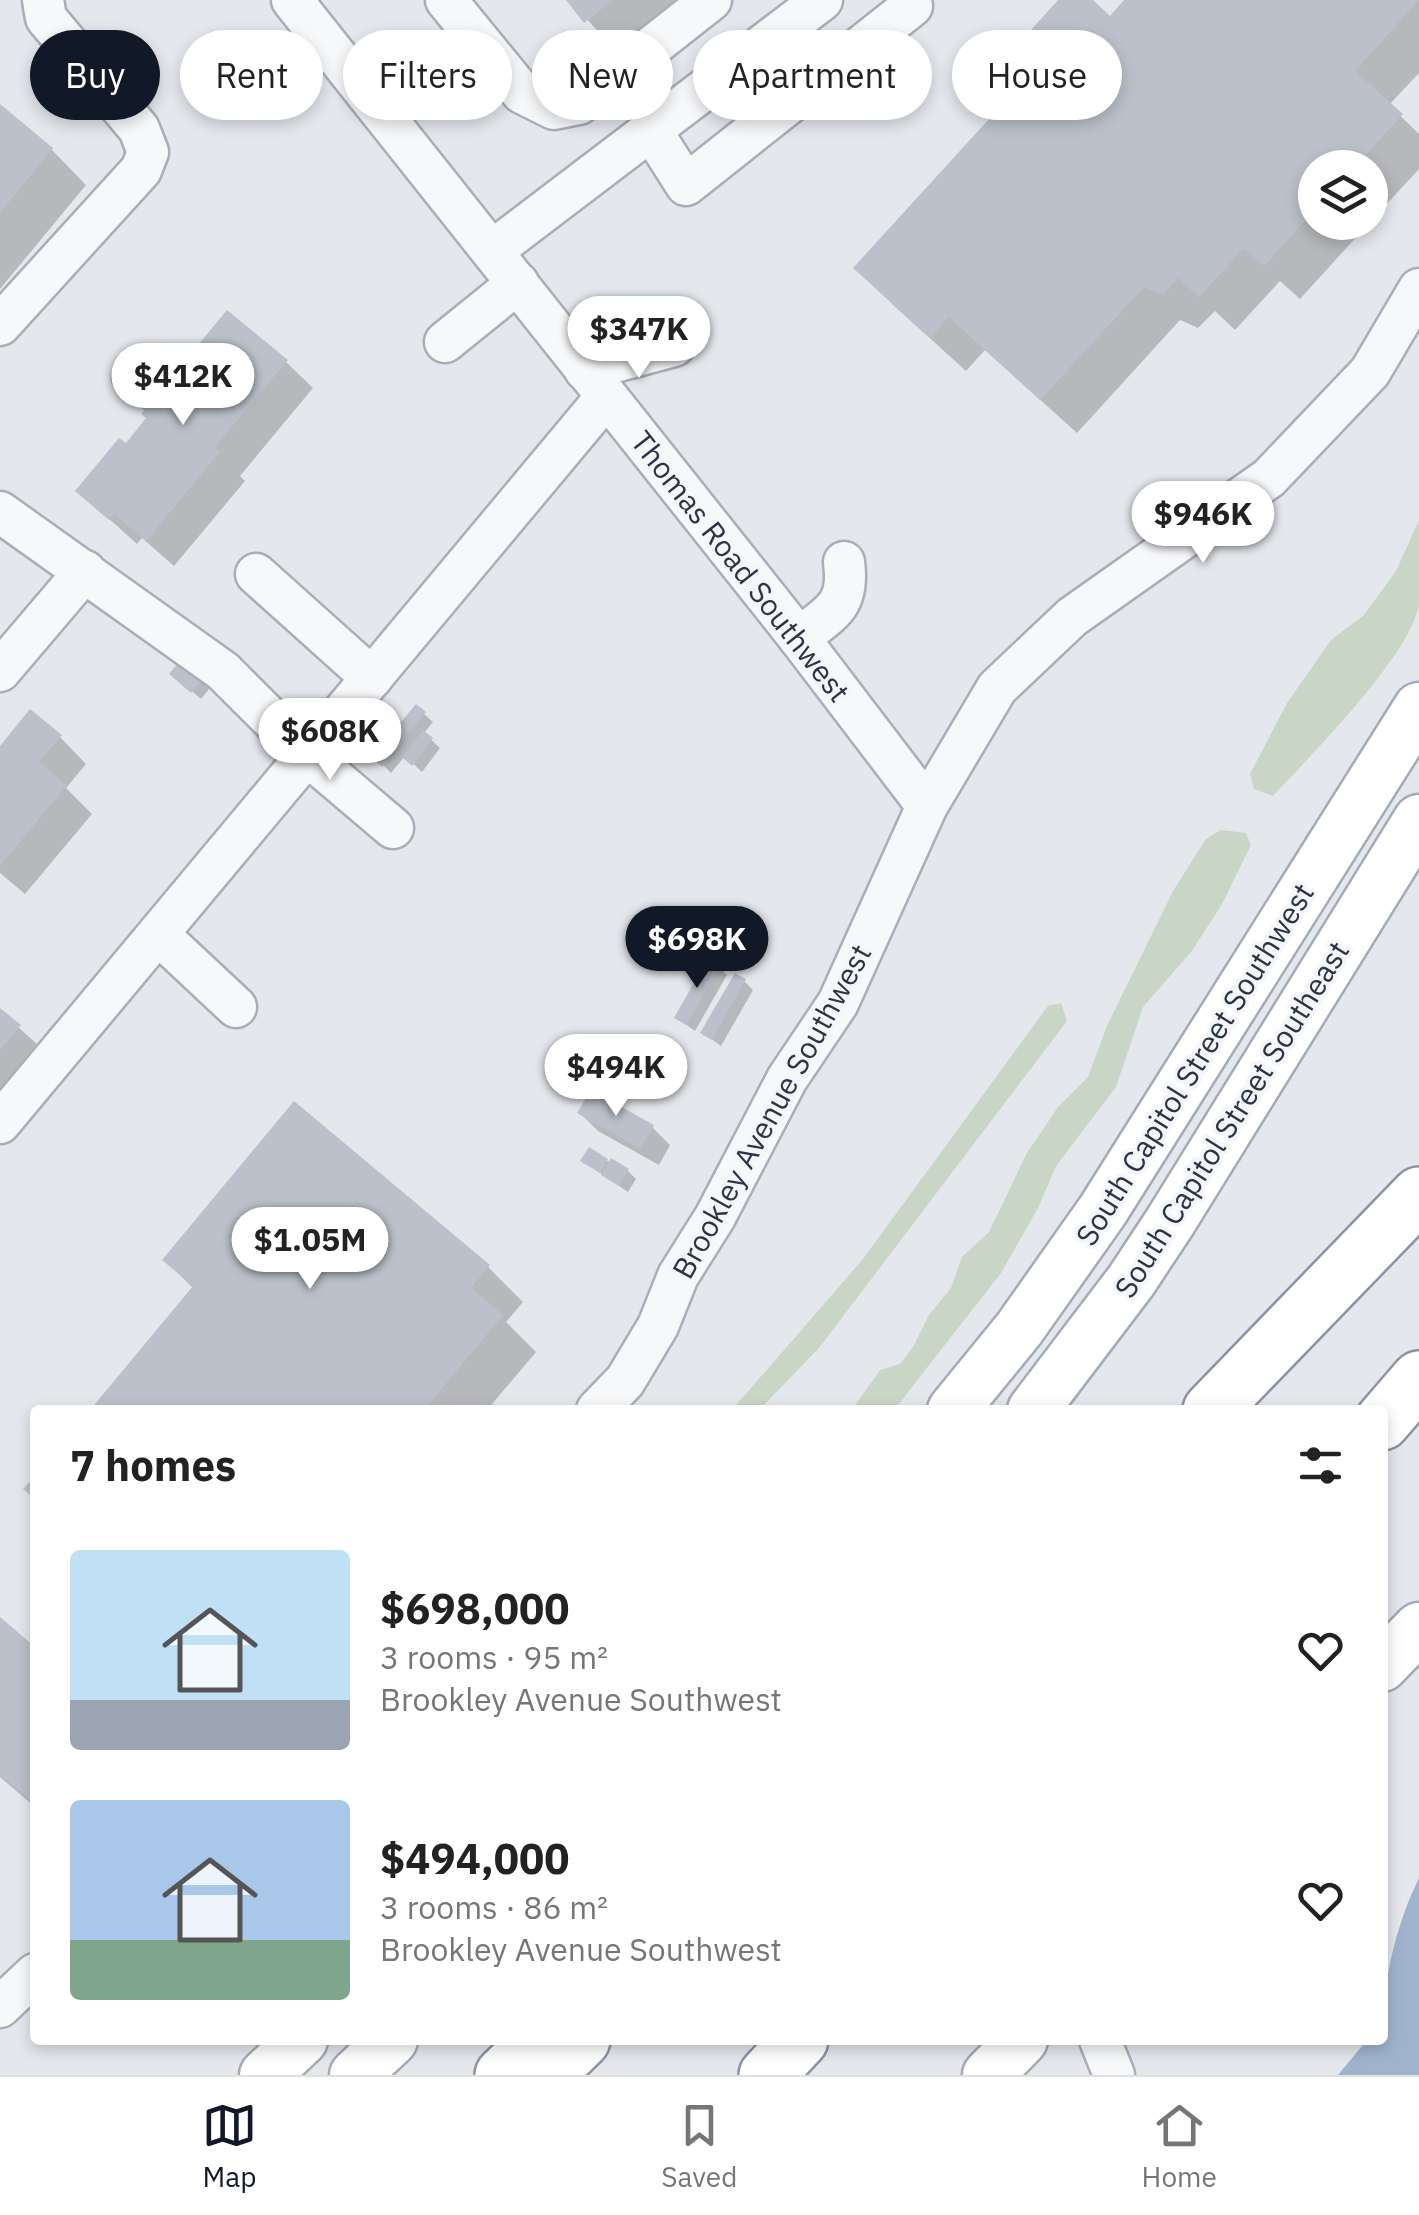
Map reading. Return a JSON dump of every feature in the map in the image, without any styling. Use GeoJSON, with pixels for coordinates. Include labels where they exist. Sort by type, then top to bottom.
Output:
{"type":"FeatureCollection","features":[{"type":"Feature","properties":{"kind":"highway"},"geometry":{"type":"LineString","coordinates":[[1217,1405],[1419,1195]]}},
{"type":"Feature","properties":{"kind":"highway"},"geometry":{"type":"LineString","coordinates":[[1388,1415],[1419,1380]]}},
{"type":"Feature","properties":{"kind":"highway"},"geometry":{"type":"LineString","coordinates":[[503,2075],[534,2045]]}},
{"type":"Feature","properties":{"kind":"highway"},"geometry":{"type":"LineString","coordinates":[[546,2075],[577,2045]]}},
{"type":"Feature","properties":{"kind":"highway"},"geometry":{"type":"LineString","coordinates":[[766,2075],[795,2045]]}},
{"type":"Feature","properties":{"kind":"main road","name":"South Capitol Street Southwest"},"geometry":{"type":"LineString","coordinates":[[957,1405],[1019,1329],[1103,1210],[1419,708]]}},
{"type":"Feature","properties":{"kind":"main road","name":"South Capitol Street Southeast"},"geometry":{"type":"LineString","coordinates":[[1037,1405],[1131,1281],[1170,1222],[1419,820]]}},
{"type":"Feature","properties":{"kind":"main road"},"geometry":{"type":"LineString","coordinates":[[1388,1660],[1419,1628]]}},
{"type":"Feature","properties":{"kind":"main road"},"geometry":{"type":"LineString","coordinates":[[265,2075],[297,2045]]}},
{"type":"Feature","properties":{"kind":"main road"},"geometry":{"type":"LineString","coordinates":[[355,2075],[387,2045]]}},
{"type":"Feature","properties":{"kind":"main road"},"geometry":{"type":"LineString","coordinates":[[988,2075],[1017,2045]]}},
{"type":"Feature","properties":{"kind":"street"},"geometry":{"type":"LineString","coordinates":[[0,324],[141,170],[148,152],[139,129],[46,18],[43,0]]}},
{"type":"Feature","properties":{"kind":"street","name":"Thomas Road Southwest"},"geometry":{"type":"LineString","coordinates":[[292,0],[799,638],[927,806]]}},
{"type":"Feature","properties":{"kind":"street"},"geometry":{"type":"LineString","coordinates":[[446,0],[522,93],[554,109],[579,104],[711,0]]}},
{"type":"Feature","properties":{"kind":"street"},"geometry":{"type":"LineString","coordinates":[[492,250],[822,0]]}},
{"type":"Feature","properties":{"kind":"street"},"geometry":{"type":"LineString","coordinates":[[650,130],[686,185],[912,6],[908,0]]}},
{"type":"Feature","properties":{"kind":"street"},"geometry":{"type":"LineString","coordinates":[[445,342],[518,283]]}},
{"type":"Feature","properties":{"kind":"street","name":"Brookley Avenue Southwest"},"geometry":{"type":"LineString","coordinates":[[602,1405],[625,1381],[658,1326],[678,1276],[715,1217],[788,1079],[838,1002],[927,806],[997,688],[1072,617],[1269,478],[1370,372],[1419,289]]}},
{"type":"Feature","properties":{"kind":"street"},"geometry":{"type":"LineString","coordinates":[[0,1123],[372,678],[596,384],[674,346]]}},
{"type":"Feature","properties":{"kind":"street"},"geometry":{"type":"LineString","coordinates":[[0,512],[223,671],[307,756],[393,828]]}},
{"type":"Feature","properties":{"kind":"street"},"geometry":{"type":"LineString","coordinates":[[799,638],[834,610],[847,587],[844,562]]}},
{"type":"Feature","properties":{"kind":"street"},"geometry":{"type":"LineString","coordinates":[[0,671],[85,571]]}},
{"type":"Feature","properties":{"kind":"street"},"geometry":{"type":"LineString","coordinates":[[256,574],[372,678]]}},
{"type":"Feature","properties":{"kind":"street"},"geometry":{"type":"LineString","coordinates":[[158,934],[236,1007]]}},
{"type":"Feature","properties":{"kind":"street"},"geometry":{"type":"LineString","coordinates":[[0,2007],[30,1979]]}},
{"type":"Feature","properties":{"kind":"street"},"geometry":{"type":"LineString","coordinates":[[1102,2045],[1114,2075]]}},
{"type":"Feature","properties":{"kind":"green space"},"geometry":{"type":"Polygon","coordinates":[[[1419,520],[1419,605],[1397,651],[1356,705],[1273,796],[1254,789],[1250,774],[1287,703],[1331,640],[1364,615],[1396,571],[1419,520]]]}},
{"type":"Feature","properties":{"kind":"green space"},"geometry":{"type":"Polygon","coordinates":[[[1221,830],[1246,833],[1251,845],[1221,906],[1191,952],[1143,1007],[1116,1087],[1056,1166],[1038,1208],[1001,1273],[898,1405],[856,1405],[880,1370],[900,1364],[913,1347],[929,1315],[951,1288],[962,1257],[989,1232],[1027,1153],[1058,1107],[1088,1077],[1107,1026],[1173,891],[1206,839],[1221,830]]]}},
{"type":"Feature","properties":{"kind":"green space"},"geometry":{"type":"Polygon","coordinates":[[[1061,1003],[1067,1021],[819,1348],[764,1405],[736,1405],[863,1259],[1048,1006],[1061,1003]]]}},
{"type":"Feature","properties":{"kind":"water"},"geometry":{"type":"Polygon","coordinates":[[[1419,1878],[1419,2075],[1338,2075],[1363,2045],[1388,2045],[1388,1978],[1403,1916],[1419,1878]]]}},
{"type":"Feature","properties":{"kind":"building"},"geometry":{"type":"Polygon","coordinates":[[[566,0],[613,0],[584,23],[566,0]]]}},
{"type":"Feature","properties":{"kind":"building"},"geometry":{"type":"Polygon","coordinates":[[[1058,0],[1093,0],[1110,16],[1124,0],[1419,0],[1355,71],[1403,114],[1370,150],[1298,150],[1298,229],[1264,266],[1243,249],[1199,297],[1178,278],[1163,295],[1144,287],[1040,400],[949,317],[930,338],[853,268],[988,120],[1122,120],[1122,30],[1031,30],[1058,0]]]}},
{"type":"Feature","properties":{"kind":"building"},"geometry":{"type":"Polygon","coordinates":[[[0,104],[53,148],[0,213],[0,104]]]}},
{"type":"Feature","properties":{"kind":"building"},"geometry":{"type":"Polygon","coordinates":[[[227,310],[288,360],[214,448],[220,452],[146,541],[114,514],[109,520],[75,491],[119,438],[126,443],[146,418],[141,414],[227,310]]]}},
{"type":"Feature","properties":{"kind":"building"},"geometry":{"type":"Polygon","coordinates":[[[117,366],[123,366],[147,386],[148,396],[143,402],[133,402],[111,383],[110,375],[117,366]]]}},
{"type":"Feature","properties":{"kind":"building"},"geometry":{"type":"Polygon","coordinates":[[[184,656],[207,674],[191,693],[169,674],[184,656]]]}},
{"type":"Feature","properties":{"kind":"building"},"geometry":{"type":"Polygon","coordinates":[[[416,704],[426,712],[382,767],[372,757],[416,704]]]}},
{"type":"Feature","properties":{"kind":"building"},"geometry":{"type":"Polygon","coordinates":[[[30,709],[62,735],[39,762],[67,785],[0,866],[0,746],[30,709]]]}},
{"type":"Feature","properties":{"kind":"building"},"geometry":{"type":"Polygon","coordinates":[[[423,730],[433,738],[412,766],[402,757],[423,730]]]}},
{"type":"Feature","properties":{"kind":"building"},"geometry":{"type":"Polygon","coordinates":[[[708,958],[720,965],[686,1025],[674,1018],[708,958]]]}},
{"type":"Feature","properties":{"kind":"building"},"geometry":{"type":"Polygon","coordinates":[[[735,973],[746,979],[712,1040],[700,1033],[735,973]]]}},
{"type":"Feature","properties":{"kind":"building"},"geometry":{"type":"Polygon","coordinates":[[[0,1008],[21,1025],[0,1050],[0,1008]]]}},
{"type":"Feature","properties":{"kind":"building"},"geometry":{"type":"Polygon","coordinates":[[[591,1090],[654,1125],[640,1149],[577,1113],[591,1090]]]}},
{"type":"Feature","properties":{"kind":"building"},"geometry":{"type":"Polygon","coordinates":[[[294,1101],[490,1265],[471,1288],[503,1315],[428,1405],[94,1405],[193,1286],[162,1260],[294,1101]]]}},
{"type":"Feature","properties":{"kind":"building"},"geometry":{"type":"Polygon","coordinates":[[[589,1147],[608,1159],[600,1173],[580,1161],[589,1147]]]}},
{"type":"Feature","properties":{"kind":"building"},"geometry":{"type":"Polygon","coordinates":[[[611,1158],[629,1169],[619,1186],[601,1175],[611,1158]]]}},
{"type":"Feature","properties":{"kind":"building"},"geometry":{"type":"Polygon","coordinates":[[[0,1617],[30,1643],[30,1800],[0,1775],[0,1617]]]}}]}
